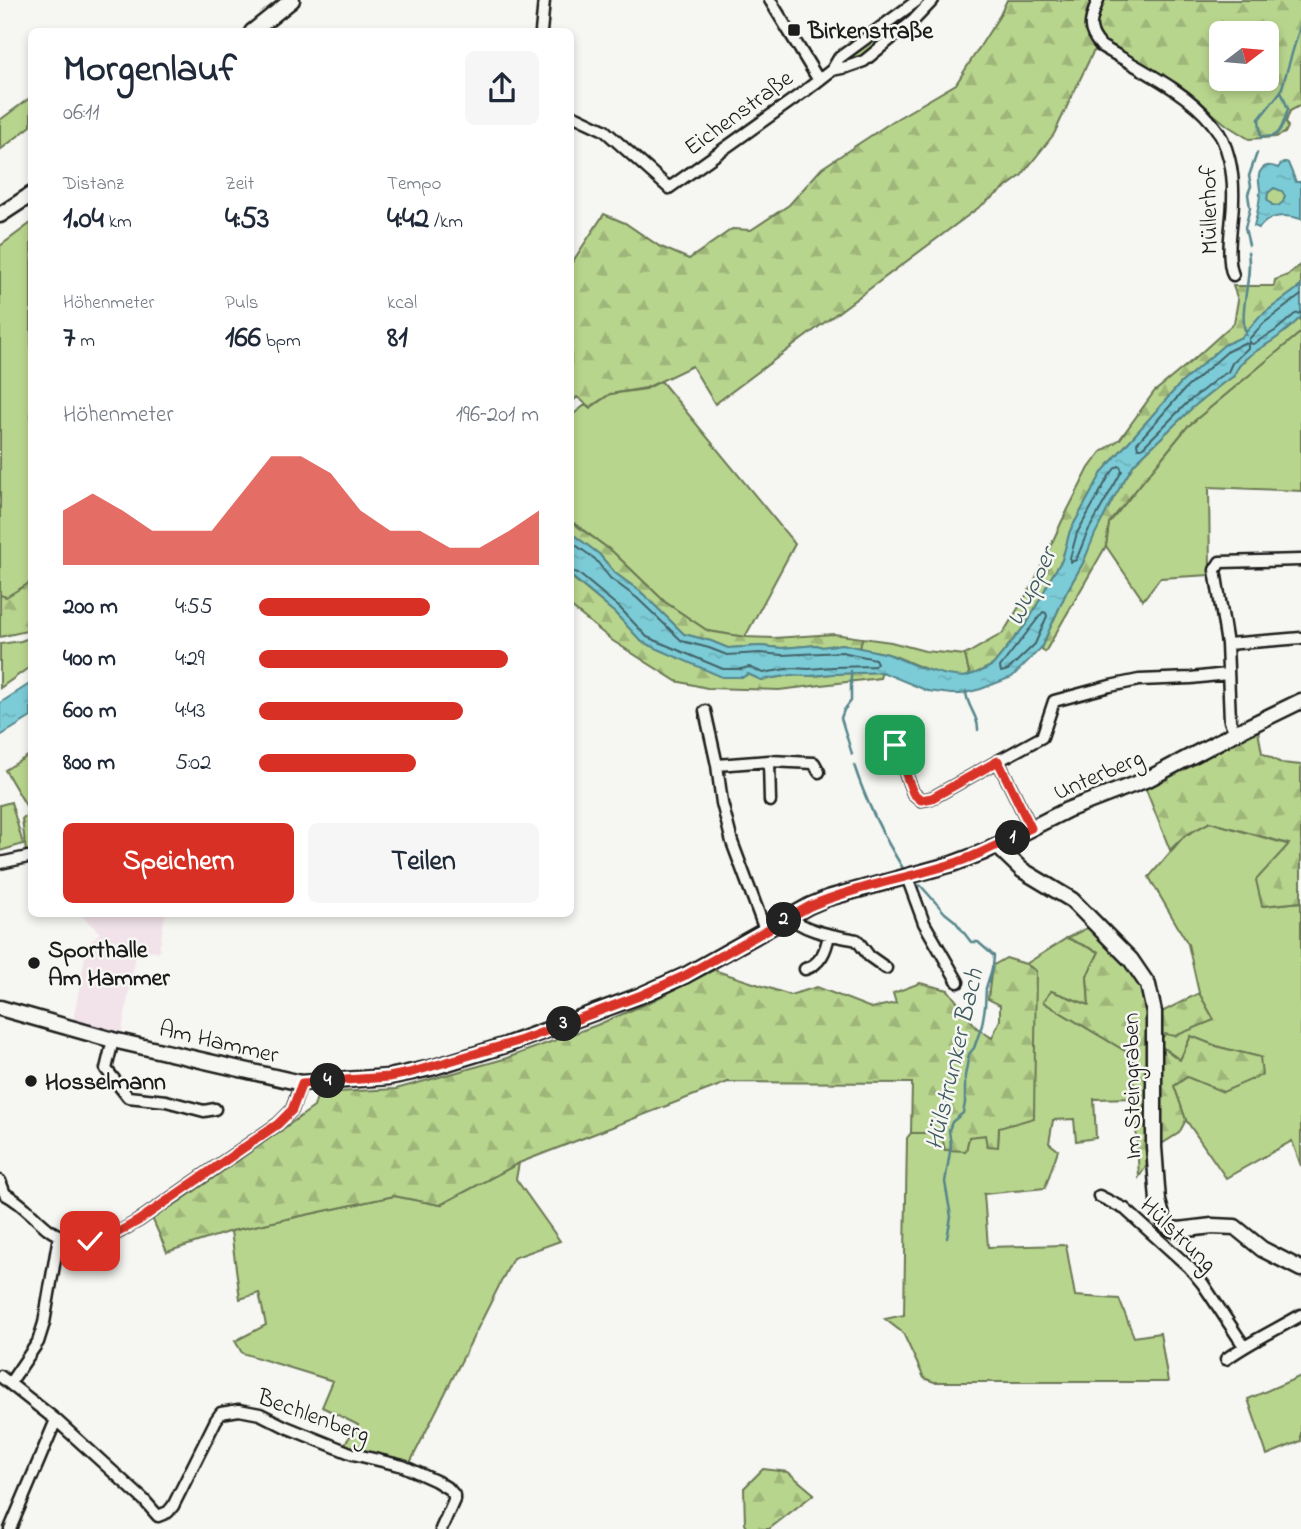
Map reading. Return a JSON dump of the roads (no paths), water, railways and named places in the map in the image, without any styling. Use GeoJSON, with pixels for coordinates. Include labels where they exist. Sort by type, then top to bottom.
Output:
{"type":"FeatureCollection","features":[{"type":"Feature","properties":{"kind":"main road"},"geometry":{"type":"LineString","coordinates":[[257,28],[292,0]]}},
{"type":"Feature","properties":{"kind":"main road"},"geometry":{"type":"LineString","coordinates":[[0,215],[28,197]]}},
{"type":"Feature","properties":{"kind":"main road","name":"Unterberg"},"geometry":{"type":"LineString","coordinates":[[747,940],[828,898],[952,864],[997,846],[1067,810],[1147,779],[1301,701]]}},
{"type":"Feature","properties":{"kind":"main road","name":"Im Steingraben"},"geometry":{"type":"LineString","coordinates":[[997,846],[1022,870],[1072,900],[1131,960],[1148,985],[1154,1012],[1155,1160],[1158,1201],[1166,1225],[1179,1230],[1227,1225],[1236,1227],[1271,1254],[1301,1269]]}},
{"type":"Feature","properties":{"kind":"main road","name":"Am Hammer"},"geometry":{"type":"LineString","coordinates":[[0,1008],[113,1040],[302,1083],[389,1077],[431,1068],[522,1040],[639,996],[686,975],[747,940]]}},
{"type":"Feature","properties":{"kind":"street"},"geometry":{"type":"LineString","coordinates":[[541,28],[544,0]]}},
{"type":"Feature","properties":{"kind":"street"},"geometry":{"type":"LineString","coordinates":[[770,0],[818,79]]}},
{"type":"Feature","properties":{"kind":"street","name":"Eichenstraße"},"geometry":{"type":"LineString","coordinates":[[832,70],[839,58],[918,0]]}},
{"type":"Feature","properties":{"kind":"street","name":"Eichenstraße"},"geometry":{"type":"LineString","coordinates":[[574,116],[604,130],[669,188],[818,79],[832,70],[864,61],[914,20],[933,0]]}},
{"type":"Feature","properties":{"kind":"street","name":"Müllerhof"},"geometry":{"type":"LineString","coordinates":[[1098,0],[1090,26],[1101,46],[1168,86],[1200,110],[1213,124],[1226,148],[1234,196],[1229,255],[1233,275]]}},
{"type":"Feature","properties":{"kind":"street"},"geometry":{"type":"LineString","coordinates":[[1235,733],[1230,721],[1227,643],[1215,570],[1220,562],[1301,560]]}},
{"type":"Feature","properties":{"kind":"street"},"geometry":{"type":"LineString","coordinates":[[1227,643],[1301,638]]}},
{"type":"Feature","properties":{"kind":"street"},"geometry":{"type":"LineString","coordinates":[[895,745],[913,793],[921,800],[932,798],[1042,737],[1054,701],[1139,680],[1227,674]]}},
{"type":"Feature","properties":{"kind":"street"},"geometry":{"type":"LineString","coordinates":[[705,710],[732,842],[765,930]]}},
{"type":"Feature","properties":{"kind":"street"},"geometry":{"type":"LineString","coordinates":[[717,765],[769,761],[814,763],[819,772]]}},
{"type":"Feature","properties":{"kind":"street"},"geometry":{"type":"LineString","coordinates":[[769,761],[769,801]]}},
{"type":"Feature","properties":{"kind":"street"},"geometry":{"type":"LineString","coordinates":[[998,761],[1031,828]]}},
{"type":"Feature","properties":{"kind":"street"},"geometry":{"type":"LineString","coordinates":[[0,863],[28,857]]}},
{"type":"Feature","properties":{"kind":"street"},"geometry":{"type":"LineString","coordinates":[[907,877],[923,923],[958,982]]}},
{"type":"Feature","properties":{"kind":"street"},"geometry":{"type":"LineString","coordinates":[[790,916],[795,922],[830,935],[857,940],[869,956],[886,968]]}},
{"type":"Feature","properties":{"kind":"street"},"geometry":{"type":"LineString","coordinates":[[805,969],[813,967],[819,961],[830,935]]}},
{"type":"Feature","properties":{"kind":"street"},"geometry":{"type":"LineString","coordinates":[[113,1040],[107,1069],[128,1097],[166,1101],[204,1111],[215,1109]]}},
{"type":"Feature","properties":{"kind":"street"},"geometry":{"type":"LineString","coordinates":[[0,1181],[2,1196],[20,1202],[59,1236],[75,1240],[103,1239],[138,1221],[278,1124],[292,1110],[302,1083]]}},
{"type":"Feature","properties":{"kind":"street","name":"Hülstrung"},"geometry":{"type":"LineString","coordinates":[[1099,1196],[1125,1209],[1189,1267],[1244,1346]]}},
{"type":"Feature","properties":{"kind":"street"},"geometry":{"type":"LineString","coordinates":[[10,1383],[38,1342],[44,1323],[59,1236]]}},
{"type":"Feature","properties":{"kind":"street"},"geometry":{"type":"LineString","coordinates":[[1226,1359],[1244,1346],[1301,1315]]}},
{"type":"Feature","properties":{"kind":"street","name":"Bechlenberg"},"geometry":{"type":"LineString","coordinates":[[0,1376],[56,1419],[158,1516],[168,1513],[173,1506],[221,1413],[239,1410],[260,1413],[286,1427],[353,1454],[403,1466],[436,1481],[454,1494],[441,1529]]}},
{"type":"Feature","properties":{"kind":"street"},"geometry":{"type":"LineString","coordinates":[[10,1529],[56,1419]]}},
{"type":"Feature","properties":{"kind":"water"},"geometry":{"type":"Polygon","coordinates":[[[1288,163],[1296,182],[1301,182],[1301,219],[1278,216],[1259,228],[1254,226],[1260,191],[1259,174],[1266,166],[1278,168],[1281,164],[1288,163]],[[1274,188],[1268,193],[1267,199],[1272,205],[1278,206],[1283,202],[1285,196],[1282,191],[1274,188]]]}},
{"type":"Feature","properties":{"kind":"water"},"geometry":{"type":"Polygon","coordinates":[[[1301,286],[1301,317],[1241,363],[1234,376],[1192,408],[1134,464],[1095,534],[1041,648],[1012,677],[981,689],[961,694],[928,691],[882,672],[792,675],[761,680],[748,674],[743,677],[722,677],[642,642],[615,613],[574,579],[574,535],[599,554],[615,573],[641,592],[684,634],[728,648],[822,647],[842,644],[888,654],[921,668],[947,675],[964,677],[982,671],[993,665],[1028,622],[1062,560],[1070,531],[1103,471],[1180,384],[1224,345],[1242,337],[1259,317],[1301,286]]]}},
{"type":"Feature","properties":{"kind":"water"},"geometry":{"type":"Polygon","coordinates":[[[28,685],[28,719],[0,736],[0,703],[28,685]]]}},
{"type":"Feature","properties":{"kind":"waterway"},"geometry":{"type":"LineString","coordinates":[[1261,136],[1276,134],[1288,109],[1281,91],[1301,23]]}},
{"type":"Feature","properties":{"kind":"waterway"},"geometry":{"type":"LineString","coordinates":[[1261,138],[1259,119],[1281,91]]}},
{"type":"Feature","properties":{"kind":"waterway"},"geometry":{"type":"LineString","coordinates":[[1249,245],[1245,228],[1250,208],[1249,176],[1257,153]]}},
{"type":"Feature","properties":{"kind":"waterway"},"geometry":{"type":"LineString","coordinates":[[1246,335],[1244,315],[1249,272],[1248,252]]}},
{"type":"Feature","properties":{"kind":"waterway","name":"Hülstrunker Bach"},"geometry":{"type":"LineString","coordinates":[[851,671],[851,701],[841,718],[852,754]]}},
{"type":"Feature","properties":{"kind":"waterway"},"geometry":{"type":"LineString","coordinates":[[966,691],[978,730]]}},
{"type":"Feature","properties":{"kind":"waterway","name":"Hülstrunker Bach"},"geometry":{"type":"LineString","coordinates":[[854,765],[876,819],[904,870]]}},
{"type":"Feature","properties":{"kind":"waterway","name":"Hülstrunker Bach"},"geometry":{"type":"LineString","coordinates":[[913,884],[921,886],[971,942],[978,942],[994,956],[986,988],[982,1025],[974,1048],[969,1054],[963,1113],[952,1122],[949,1130],[951,1146],[945,1182],[951,1217],[947,1238]]}},
{"type":"Feature","properties":{"kind":"place","name":"Birkenstraße"},"geometry":{"type":"Point","coordinates":[794,30]}},
{"type":"Feature","properties":{"kind":"place","name":"Sporthalle Am Hammer"},"geometry":{"type":"Point","coordinates":[34,963]}},
{"type":"Feature","properties":{"kind":"place","name":"Hosselmann"},"geometry":{"type":"Point","coordinates":[31,1081]}},
{"type":"Feature","properties":{"kind":"water label","name":"Wupper"},"geometry":{"type":"Point","coordinates":[1030,586]}}]}
